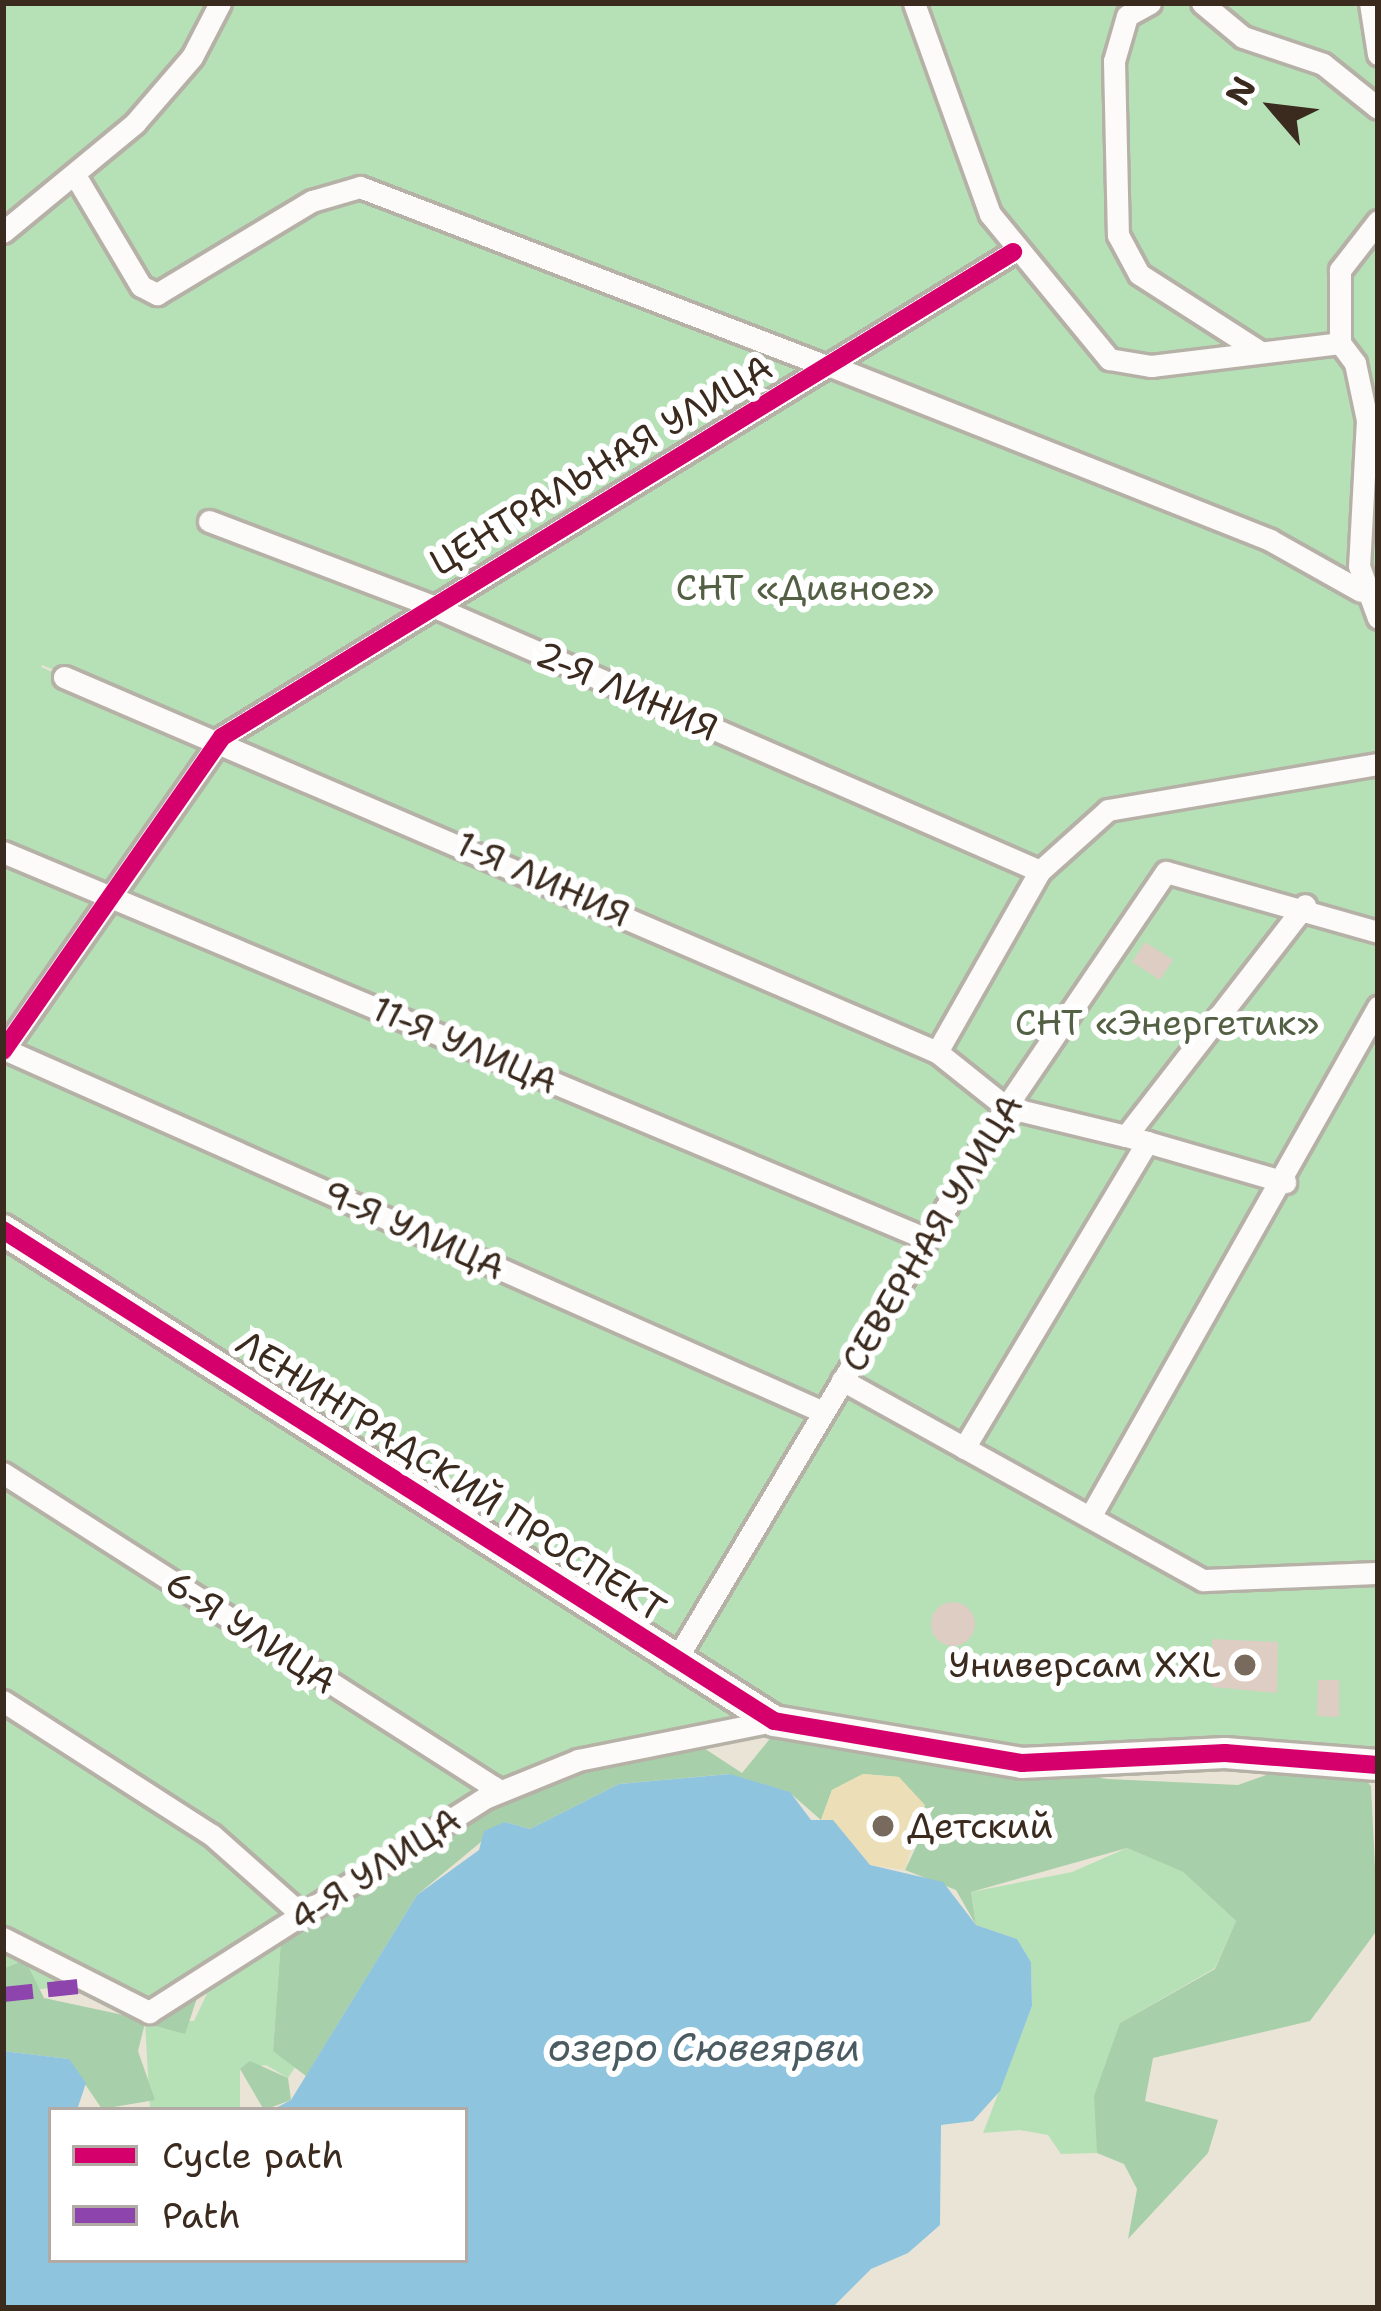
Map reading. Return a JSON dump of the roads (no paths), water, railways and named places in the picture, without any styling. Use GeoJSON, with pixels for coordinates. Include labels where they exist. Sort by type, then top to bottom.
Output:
{"type":"FeatureCollection","features":[{"type":"Feature","properties":{"kind":"street"},"geometry":{"type":"LineString","coordinates":[[3,232],[74,175],[192,57],[220,3]]}},
{"type":"Feature","properties":{"kind":"street"},"geometry":{"type":"LineString","coordinates":[[914,3],[1013,252],[1109,359],[1151,367],[1340,343]]}},
{"type":"Feature","properties":{"kind":"street"},"geometry":{"type":"LineString","coordinates":[[1150,3],[1127,16],[1114,61],[1118,235],[1139,274],[1260,352]]}},
{"type":"Feature","properties":{"kind":"street"},"geometry":{"type":"LineString","coordinates":[[1202,3],[1243,37],[1323,64],[1378,108]]}},
{"type":"Feature","properties":{"kind":"street"},"geometry":{"type":"LineString","coordinates":[[1370,3],[1378,54]]}},
{"type":"Feature","properties":{"kind":"street"},"geometry":{"type":"LineString","coordinates":[[74,175],[141,286],[157,294],[338,190],[454,215],[1270,540],[1361,591],[1378,618]]}},
{"type":"Feature","properties":{"kind":"street"},"geometry":{"type":"LineString","coordinates":[[1361,591],[1367,419],[1340,343],[1340,270],[1378,221]]}},
{"type":"Feature","properties":{"kind":"street","name":"ЦЕНТРАЛЬНАЯ УЛИЦА"},"geometry":{"type":"LineString","coordinates":[[222,737],[430,605],[833,367],[1013,252]]}},
{"type":"Feature","properties":{"kind":"street","name":"2-Я ЛИНИЯ"},"geometry":{"type":"LineString","coordinates":[[209,521],[430,605],[1040,871]]}},
{"type":"Feature","properties":{"kind":"street","name":"1-Я ЛИНИЯ"},"geometry":{"type":"LineString","coordinates":[[64,677],[222,737],[937,1052],[1006,1107]]}},
{"type":"Feature","properties":{"kind":"street"},"geometry":{"type":"LineString","coordinates":[[4,1050],[222,737]]}},
{"type":"Feature","properties":{"kind":"street"},"geometry":{"type":"LineString","coordinates":[[937,1052],[1040,871],[1108,810],[1378,764]]}},
{"type":"Feature","properties":{"kind":"street","name":"11-Я УЛИЦА"},"geometry":{"type":"LineString","coordinates":[[3,852],[927,1239]]}},
{"type":"Feature","properties":{"kind":"street","name":"СЕВЕРНАЯ УЛИЦА"},"geometry":{"type":"LineString","coordinates":[[674,1664],[1006,1107],[1166,872],[1306,905]]}},
{"type":"Feature","properties":{"kind":"street"},"geometry":{"type":"LineString","coordinates":[[964,1448],[1136,1139],[1306,905],[1378,932]]}},
{"type":"Feature","properties":{"kind":"street"},"geometry":{"type":"LineString","coordinates":[[1090,1517],[1285,1182],[1378,1007]]}},
{"type":"Feature","properties":{"kind":"street","name":"9-Я УЛИЦА"},"geometry":{"type":"LineString","coordinates":[[4,1050],[823,1412]]}},
{"type":"Feature","properties":{"kind":"street"},"geometry":{"type":"LineString","coordinates":[[1006,1107],[1285,1182]]}},
{"type":"Feature","properties":{"kind":"street","name":"ЛЕНИНГРАДСКИЙ ПРОСПЕКТ"},"geometry":{"type":"LineString","coordinates":[[3,1230],[421,1488],[441,1514],[674,1664],[774,1721],[1022,1763],[1226,1753],[1378,1766]]}},
{"type":"Feature","properties":{"kind":"street"},"geometry":{"type":"LineString","coordinates":[[842,1380],[1203,1580],[1378,1573]]}},
{"type":"Feature","properties":{"kind":"street","name":"6-Я УЛИЦА"},"geometry":{"type":"LineString","coordinates":[[3,1473],[500,1792]]}},
{"type":"Feature","properties":{"kind":"street"},"geometry":{"type":"LineString","coordinates":[[3,1701],[212,1834],[302,1916]]}},
{"type":"Feature","properties":{"kind":"street","name":"4-Я УЛИЦА"},"geometry":{"type":"LineString","coordinates":[[3,1938],[149,2012],[500,1792],[578,1760],[774,1721]]}},
{"type":"Feature","properties":{"kind":"water","name":"озеро Сювеярви"},"geometry":{"type":"Polygon","coordinates":[[[730,1774],[790,1792],[811,1820],[833,1820],[870,1865],[943,1882],[976,1925],[1017,1939],[1031,1962],[1032,2006],[1000,2091],[973,2121],[941,2125],[940,2225],[908,2253],[871,2269],[832,2308],[3,2308],[3,2051],[69,2059],[86,2083],[78,2107],[48,2107],[48,2263],[468,2263],[468,2107],[278,2107],[291,2100],[417,1895],[479,1850],[484,1831],[505,1822],[530,1829],[619,1784],[730,1774]]]}},
{"type":"Feature","properties":{"kind":"place","name":"Универсам XXL"},"geometry":{"type":"Point","coordinates":[1245,1665]}},
{"type":"Feature","properties":{"kind":"place","name":"Детский"},"geometry":{"type":"Point","coordinates":[883,1826]}},
{"type":"Feature","properties":{"kind":"park label","name":"СНТ «Дивное»"},"geometry":{"type":"Point","coordinates":[805,588]}},
{"type":"Feature","properties":{"kind":"park label","name":"СНТ «Энергетик»"},"geometry":{"type":"Point","coordinates":[1167,1023]}}]}
